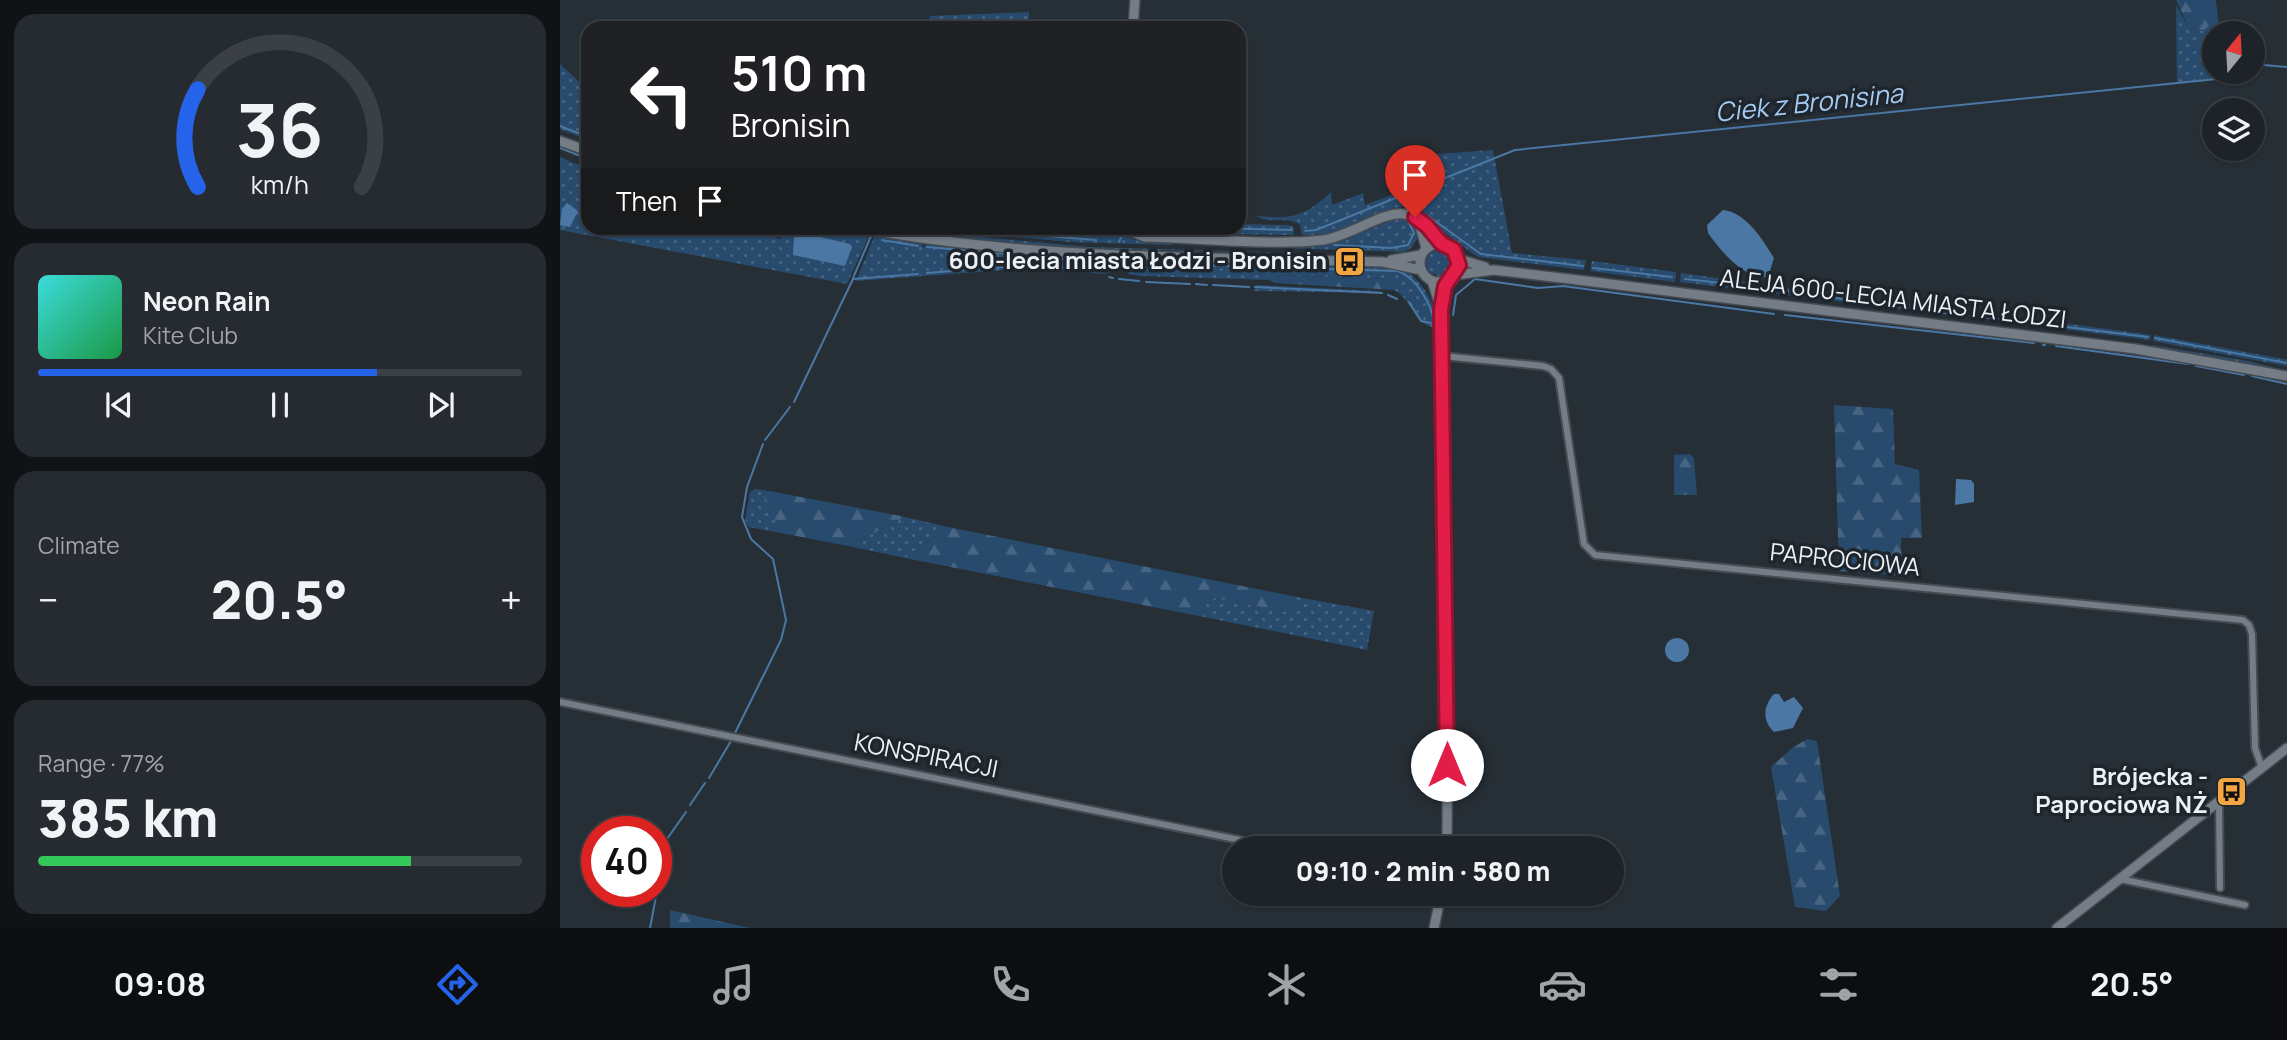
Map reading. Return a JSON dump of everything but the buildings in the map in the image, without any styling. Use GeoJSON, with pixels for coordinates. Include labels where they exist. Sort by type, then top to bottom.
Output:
{"type":"FeatureCollection","features":[{"type":"Feature","properties":{"kind":"main road"},"geometry":{"type":"LineString","coordinates":[[1134,21],[1135,0]]}},
{"type":"Feature","properties":{"kind":"main road"},"geometry":{"type":"LineString","coordinates":[[560,141],[581,148]]}},
{"type":"Feature","properties":{"kind":"main road"},"geometry":{"type":"LineString","coordinates":[[1140,235],[1309,241],[1350,234],[1396,214],[1409,215],[1419,220],[1441,243],[1450,247],[1459,259],[1441,310]]}},
{"type":"Feature","properties":{"kind":"main road"},"geometry":{"type":"LineString","coordinates":[[1419,220],[1424,252],[1421,270]]}},
{"type":"Feature","properties":{"kind":"main road"},"geometry":{"type":"LineString","coordinates":[[905,235],[1044,251],[1382,262],[1421,270],[1432,281],[1441,310],[1448,653],[1447,836]]}},
{"type":"Feature","properties":{"kind":"main road"},"geometry":{"type":"LineString","coordinates":[[1382,262],[1424,252],[1441,243]]}},
{"type":"Feature","properties":{"kind":"main road","name":"ALEJA 600-LECIA MIASTA ŁODZI"},"geometry":{"type":"LineString","coordinates":[[1459,259],[1494,270],[2143,350],[2287,376]]}},
{"type":"Feature","properties":{"kind":"main road","name":"ALEJA 600-LECIA MIASTA ŁODZI"},"geometry":{"type":"LineString","coordinates":[[1452,277],[1494,270]]}},
{"type":"Feature","properties":{"kind":"main road"},"geometry":{"type":"LineString","coordinates":[[1432,281],[1452,277]]}},
{"type":"Feature","properties":{"kind":"main road"},"geometry":{"type":"LineString","coordinates":[[2057,928],[2287,748]]}},
{"type":"Feature","properties":{"kind":"main road"},"geometry":{"type":"LineString","coordinates":[[1434,928],[1439,906]]}},
{"type":"Feature","properties":{"kind":"street","name":"PAPROCIOWA"},"geometry":{"type":"LineString","coordinates":[[1442,356],[1543,366],[1552,369],[1559,378],[1584,544],[1595,555],[2242,620],[2249,625],[2252,634],[2255,748],[2262,768]]}},
{"type":"Feature","properties":{"kind":"street","name":"KONSPIRACJI"},"geometry":{"type":"LineString","coordinates":[[560,702],[1222,836]]}},
{"type":"Feature","properties":{"kind":"street"},"geometry":{"type":"LineString","coordinates":[[2219,801],[2223,876],[2220,888]]}},
{"type":"Feature","properties":{"kind":"street"},"geometry":{"type":"LineString","coordinates":[[2120,879],[2245,905]]}},
{"type":"Feature","properties":{"kind":"green space"},"geometry":{"type":"Polygon","coordinates":[[[2176,0],[2216,0],[2218,19],[2202,21],[2202,31],[2189,28],[2176,0]]]}},
{"type":"Feature","properties":{"kind":"green space"},"geometry":{"type":"Polygon","coordinates":[[[2176,5],[2189,28],[2202,31],[2202,80],[2177,83],[2176,5]]]}},
{"type":"Feature","properties":{"kind":"green space"},"geometry":{"type":"Polygon","coordinates":[[[1029,12],[1029,21],[930,21],[930,16],[1029,12]]]}},
{"type":"Feature","properties":{"kind":"green space"},"geometry":{"type":"Polygon","coordinates":[[[560,64],[581,84],[581,137],[560,129],[560,64]]]}},
{"type":"Feature","properties":{"kind":"green space"},"geometry":{"type":"Polygon","coordinates":[[[1493,150],[1512,253],[1586,260],[1584,270],[1478,257],[1411,209],[1410,204],[1404,203],[1402,207],[1349,228],[1316,235],[1302,235],[1300,225],[1295,222],[1267,220],[1256,216],[1280,217],[1297,214],[1313,207],[1331,192],[1332,205],[1363,193],[1365,205],[1397,193],[1395,157],[1493,150]]]}},
{"type":"Feature","properties":{"kind":"green space"},"geometry":{"type":"Polygon","coordinates":[[[560,157],[581,166],[581,234],[560,230],[560,157]]]}},
{"type":"Feature","properties":{"kind":"green space"},"geometry":{"type":"Polygon","coordinates":[[[1397,218],[1412,222],[1420,235],[1411,248],[1403,252],[1227,246],[1324,243],[1349,238],[1397,218]]]}},
{"type":"Feature","properties":{"kind":"green space"},"geometry":{"type":"Polygon","coordinates":[[[1246,224],[1288,225],[1293,227],[1294,235],[1246,234],[1246,224]]]}},
{"type":"Feature","properties":{"kind":"green space"},"geometry":{"type":"Polygon","coordinates":[[[587,235],[768,235],[780,239],[784,235],[878,235],[920,242],[924,248],[927,243],[1039,255],[1258,263],[1258,266],[1277,267],[1278,264],[1399,268],[1413,276],[1425,290],[1437,322],[1432,327],[1420,321],[1394,290],[1393,279],[1270,275],[1269,280],[1141,276],[1128,274],[1125,265],[1114,263],[1112,271],[1104,274],[1031,268],[856,281],[874,237],[869,236],[847,284],[587,235]]]}},
{"type":"Feature","properties":{"kind":"green space"},"geometry":{"type":"Polygon","coordinates":[[[947,235],[1089,247],[1330,254],[1071,248],[947,235]]]}},
{"type":"Feature","properties":{"kind":"green space"},"geometry":{"type":"Polygon","coordinates":[[[994,235],[1126,235],[1139,241],[1161,241],[1173,245],[1070,242],[994,235]]]}},
{"type":"Feature","properties":{"kind":"green space"},"geometry":{"type":"Polygon","coordinates":[[[1441,249],[1443,253],[1451,253],[1454,264],[1450,274],[1438,278],[1436,274],[1429,273],[1425,263],[1430,253],[1441,249]]]}},
{"type":"Feature","properties":{"kind":"green space"},"geometry":{"type":"Polygon","coordinates":[[[1592,261],[1676,272],[1675,282],[1590,271],[1592,261]]]}},
{"type":"Feature","properties":{"kind":"green space"},"geometry":{"type":"Polygon","coordinates":[[[1681,273],[1886,301],[1886,307],[1680,282],[1681,273]]]}},
{"type":"Feature","properties":{"kind":"green space"},"geometry":{"type":"Polygon","coordinates":[[[1270,275],[1394,279],[1394,290],[1275,283],[1269,280],[1270,275]]]}},
{"type":"Feature","properties":{"kind":"green space"},"geometry":{"type":"Polygon","coordinates":[[[1256,285],[1379,291],[1383,293],[1254,291],[1256,285]]]}},
{"type":"Feature","properties":{"kind":"green space"},"geometry":{"type":"Polygon","coordinates":[[[1680,287],[1886,312],[1862,310],[1680,287]]]}},
{"type":"Feature","properties":{"kind":"green space"},"geometry":{"type":"Polygon","coordinates":[[[1893,302],[1966,311],[1965,317],[1892,308],[1893,302]]]}},
{"type":"Feature","properties":{"kind":"green space"},"geometry":{"type":"Polygon","coordinates":[[[2048,321],[2151,335],[2150,340],[2047,327],[2048,321]]]}},
{"type":"Feature","properties":{"kind":"green space"},"geometry":{"type":"Polygon","coordinates":[[[2154,335],[2287,359],[2287,366],[2153,341],[2154,335]]]}},
{"type":"Feature","properties":{"kind":"green space"},"geometry":{"type":"Polygon","coordinates":[[[2152,345],[2248,361],[2287,371],[2154,346],[2152,345]]]}},
{"type":"Feature","properties":{"kind":"green space"},"geometry":{"type":"Polygon","coordinates":[[[1834,405],[1893,409],[1895,464],[1919,470],[1922,538],[1901,538],[1902,576],[1839,571],[1834,405]]]}},
{"type":"Feature","properties":{"kind":"green space"},"geometry":{"type":"Polygon","coordinates":[[[1690,454],[1694,458],[1697,495],[1674,495],[1674,455],[1690,454]]]}},
{"type":"Feature","properties":{"kind":"green space"},"geometry":{"type":"Polygon","coordinates":[[[755,489],[769,491],[763,496],[775,515],[781,533],[749,527],[745,520],[750,492],[755,489]]]}},
{"type":"Feature","properties":{"kind":"green space"},"geometry":{"type":"Polygon","coordinates":[[[769,491],[901,516],[901,519],[848,546],[781,533],[763,496],[769,491]]]}},
{"type":"Feature","properties":{"kind":"green space"},"geometry":{"type":"Polygon","coordinates":[[[901,516],[948,527],[905,558],[848,546],[901,519],[901,516]]]}},
{"type":"Feature","properties":{"kind":"green space"},"geometry":{"type":"Polygon","coordinates":[[[948,527],[1292,596],[1293,608],[1288,612],[1214,598],[1206,602],[1209,618],[905,558],[948,527]]]}},
{"type":"Feature","properties":{"kind":"green space"},"geometry":{"type":"Polygon","coordinates":[[[1292,596],[1374,611],[1367,650],[1209,618],[1205,602],[1214,598],[1288,612],[1293,608],[1292,596]]]}},
{"type":"Feature","properties":{"kind":"green space"},"geometry":{"type":"Polygon","coordinates":[[[1807,739],[1817,741],[1840,896],[1826,911],[1795,907],[1771,767],[1792,748],[1807,739]]]}},
{"type":"Feature","properties":{"kind":"green space"},"geometry":{"type":"Polygon","coordinates":[[[670,910],[750,928],[670,928],[670,910]]]}},
{"type":"Feature","properties":{"kind":"shaded area"},"geometry":{"type":"Polygon","coordinates":[[[567,203],[578,211],[570,227],[560,225],[562,209],[567,203]]]}},
{"type":"Feature","properties":{"kind":"shaded area"},"geometry":{"type":"Polygon","coordinates":[[[1723,210],[1746,221],[1765,243],[1774,258],[1768,277],[1759,277],[1742,269],[1726,256],[1708,233],[1707,225],[1723,210]]]}},
{"type":"Feature","properties":{"kind":"shaded area"},"geometry":{"type":"Polygon","coordinates":[[[812,235],[850,244],[852,247],[845,266],[793,255],[794,236],[812,235]]]}},
{"type":"Feature","properties":{"kind":"shaded area"},"geometry":{"type":"Polygon","coordinates":[[[1956,479],[1971,480],[1974,484],[1974,502],[1955,505],[1956,479]]]}},
{"type":"Feature","properties":{"kind":"shaded area"},"geometry":{"type":"Polygon","coordinates":[[[1677,638],[1686,641],[1689,650],[1686,659],[1677,662],[1668,659],[1665,650],[1668,641],[1677,638]]]}},
{"type":"Feature","properties":{"kind":"shaded area"},"geometry":{"type":"Polygon","coordinates":[[[1774,694],[1779,694],[1784,702],[1794,697],[1803,708],[1793,728],[1774,732],[1767,723],[1766,708],[1774,694]]]}},
{"type":"Feature","properties":{"kind":"waterway","name":"Ciek z Bronisina"},"geometry":{"type":"LineString","coordinates":[[2265,65],[2287,67]]}},
{"type":"Feature","properties":{"kind":"waterway","name":"Ciek z Bronisina"},"geometry":{"type":"LineString","coordinates":[[1403,195],[1515,150],[2202,81]]}},
{"type":"Feature","properties":{"kind":"waterway"},"geometry":{"type":"LineString","coordinates":[[560,126],[581,134]]}},
{"type":"Feature","properties":{"kind":"waterway"},"geometry":{"type":"LineString","coordinates":[[560,148],[581,156]]}},
{"type":"Feature","properties":{"kind":"waterway","name":"Ciek z Bronisina"},"geometry":{"type":"LineString","coordinates":[[1305,231],[1316,230],[1398,197]]}},
{"type":"Feature","properties":{"kind":"waterway"},"geometry":{"type":"LineString","coordinates":[[1428,216],[1481,254],[1583,266]]}},
{"type":"Feature","properties":{"kind":"waterway"},"geometry":{"type":"LineString","coordinates":[[1334,245],[1391,248],[1408,245],[1414,233],[1409,223]]}},
{"type":"Feature","properties":{"kind":"waterway","name":"Ciek z Bronisina"},"geometry":{"type":"LineString","coordinates":[[1246,229],[1292,230]]}},
{"type":"Feature","properties":{"kind":"waterway"},"geometry":{"type":"LineString","coordinates":[[854,235],[859,236]]}},
{"type":"Feature","properties":{"kind":"waterway"},"geometry":{"type":"LineString","coordinates":[[1034,235],[1096,240]]}},
{"type":"Feature","properties":{"kind":"waterway"},"geometry":{"type":"LineString","coordinates":[[853,278],[871,236]]}},
{"type":"Feature","properties":{"kind":"waterway","name":"Ciek z Bronisina"},"geometry":{"type":"LineString","coordinates":[[1119,242],[1121,237]]}},
{"type":"Feature","properties":{"kind":"waterway"},"geometry":{"type":"LineString","coordinates":[[882,240],[918,246]]}},
{"type":"Feature","properties":{"kind":"waterway"},"geometry":{"type":"LineString","coordinates":[[927,247],[1094,261]]}},
{"type":"Feature","properties":{"kind":"waterway","name":"Ciek z Bronisina"},"geometry":{"type":"LineString","coordinates":[[927,273],[1026,265],[1090,269],[1105,262]]}},
{"type":"Feature","properties":{"kind":"waterway"},"geometry":{"type":"LineString","coordinates":[[1130,263],[1398,271],[1411,280],[1422,293],[1434,323]]}},
{"type":"Feature","properties":{"kind":"waterway"},"geometry":{"type":"LineString","coordinates":[[1103,266],[1106,271]]}},
{"type":"Feature","properties":{"kind":"waterway"},"geometry":{"type":"LineString","coordinates":[[1593,268],[1672,277]]}},
{"type":"Feature","properties":{"kind":"waterway","name":"Ciek z Bronisina"},"geometry":{"type":"LineString","coordinates":[[794,402],[853,279],[918,274]]}},
{"type":"Feature","properties":{"kind":"waterway"},"geometry":{"type":"LineString","coordinates":[[1109,277],[1113,278]]}},
{"type":"Feature","properties":{"kind":"waterway"},"geometry":{"type":"LineString","coordinates":[[1119,279],[1139,281]]}},
{"type":"Feature","properties":{"kind":"waterway"},"geometry":{"type":"LineString","coordinates":[[1453,315],[1456,295],[1475,279],[1538,288],[1563,286],[1774,314]]}},
{"type":"Feature","properties":{"kind":"waterway"},"geometry":{"type":"LineString","coordinates":[[1685,279],[1776,289]]}},
{"type":"Feature","properties":{"kind":"waterway"},"geometry":{"type":"LineString","coordinates":[[1146,282],[1190,284]]}},
{"type":"Feature","properties":{"kind":"waterway"},"geometry":{"type":"LineString","coordinates":[[1196,284],[1207,285]]}},
{"type":"Feature","properties":{"kind":"waterway"},"geometry":{"type":"LineString","coordinates":[[1213,285],[1249,287]]}},
{"type":"Feature","properties":{"kind":"waterway"},"geometry":{"type":"LineString","coordinates":[[1255,287],[1382,293]]}},
{"type":"Feature","properties":{"kind":"waterway"},"geometry":{"type":"LineString","coordinates":[[1787,291],[1884,305]]}},
{"type":"Feature","properties":{"kind":"waterway"},"geometry":{"type":"LineString","coordinates":[[1388,295],[1397,299]]}},
{"type":"Feature","properties":{"kind":"waterway"},"geometry":{"type":"LineString","coordinates":[[1409,302],[1421,321],[1431,323]]}},
{"type":"Feature","properties":{"kind":"waterway"},"geometry":{"type":"LineString","coordinates":[[1895,306],[1962,315]]}},
{"type":"Feature","properties":{"kind":"waterway"},"geometry":{"type":"LineString","coordinates":[[1785,315],[2034,343]]}},
{"type":"Feature","properties":{"kind":"waterway"},"geometry":{"type":"LineString","coordinates":[[1970,316],[2000,319]]}},
{"type":"Feature","properties":{"kind":"waterway"},"geometry":{"type":"LineString","coordinates":[[2019,322],[2041,324]]}},
{"type":"Feature","properties":{"kind":"waterway"},"geometry":{"type":"LineString","coordinates":[[2050,325],[2148,337]]}},
{"type":"Feature","properties":{"kind":"waterway"},"geometry":{"type":"LineString","coordinates":[[2155,338],[2287,363]]}},
{"type":"Feature","properties":{"kind":"waterway"},"geometry":{"type":"LineString","coordinates":[[2056,346],[2188,364]]}},
{"type":"Feature","properties":{"kind":"waterway"},"geometry":{"type":"LineString","coordinates":[[2196,366],[2244,375]]}},
{"type":"Feature","properties":{"kind":"waterway"},"geometry":{"type":"LineString","coordinates":[[2252,376],[2287,384]]}},
{"type":"Feature","properties":{"kind":"waterway","name":"Ciek z Bronisina"},"geometry":{"type":"LineString","coordinates":[[765,440],[790,407]]}},
{"type":"Feature","properties":{"kind":"waterway","name":"Ciek z Bronisina"},"geometry":{"type":"LineString","coordinates":[[735,733],[781,640],[786,620],[773,559],[751,539],[742,517],[747,487],[763,444]]}},
{"type":"Feature","properties":{"kind":"waterway","name":"Ciek z Bronisina"},"geometry":{"type":"LineString","coordinates":[[709,778],[731,741]]}},
{"type":"Feature","properties":{"kind":"waterway","name":"Ciek z Bronisina"},"geometry":{"type":"LineString","coordinates":[[690,805],[705,783]]}},
{"type":"Feature","properties":{"kind":"waterway","name":"Ciek z Bronisina"},"geometry":{"type":"LineString","coordinates":[[650,928],[667,839],[686,812]]}},
{"type":"Feature","properties":{"kind":"place","name":"600-lecia miasta Łodzi - Bronisin"},"geometry":{"type":"Point","coordinates":[1350,261]}},
{"type":"Feature","properties":{"kind":"place","name":"Brójecka - Paprociowa NŻ"},"geometry":{"type":"Point","coordinates":[2231,791]}},
{"type":"Feature","properties":{"kind":"route"},"geometry":{"type":"LineString","coordinates":[[1415,217],[1427,226],[1441,243],[1454,250],[1459,259],[1458,270],[1445,286],[1441,310],[1448,653],[1447,765]]}}]}
